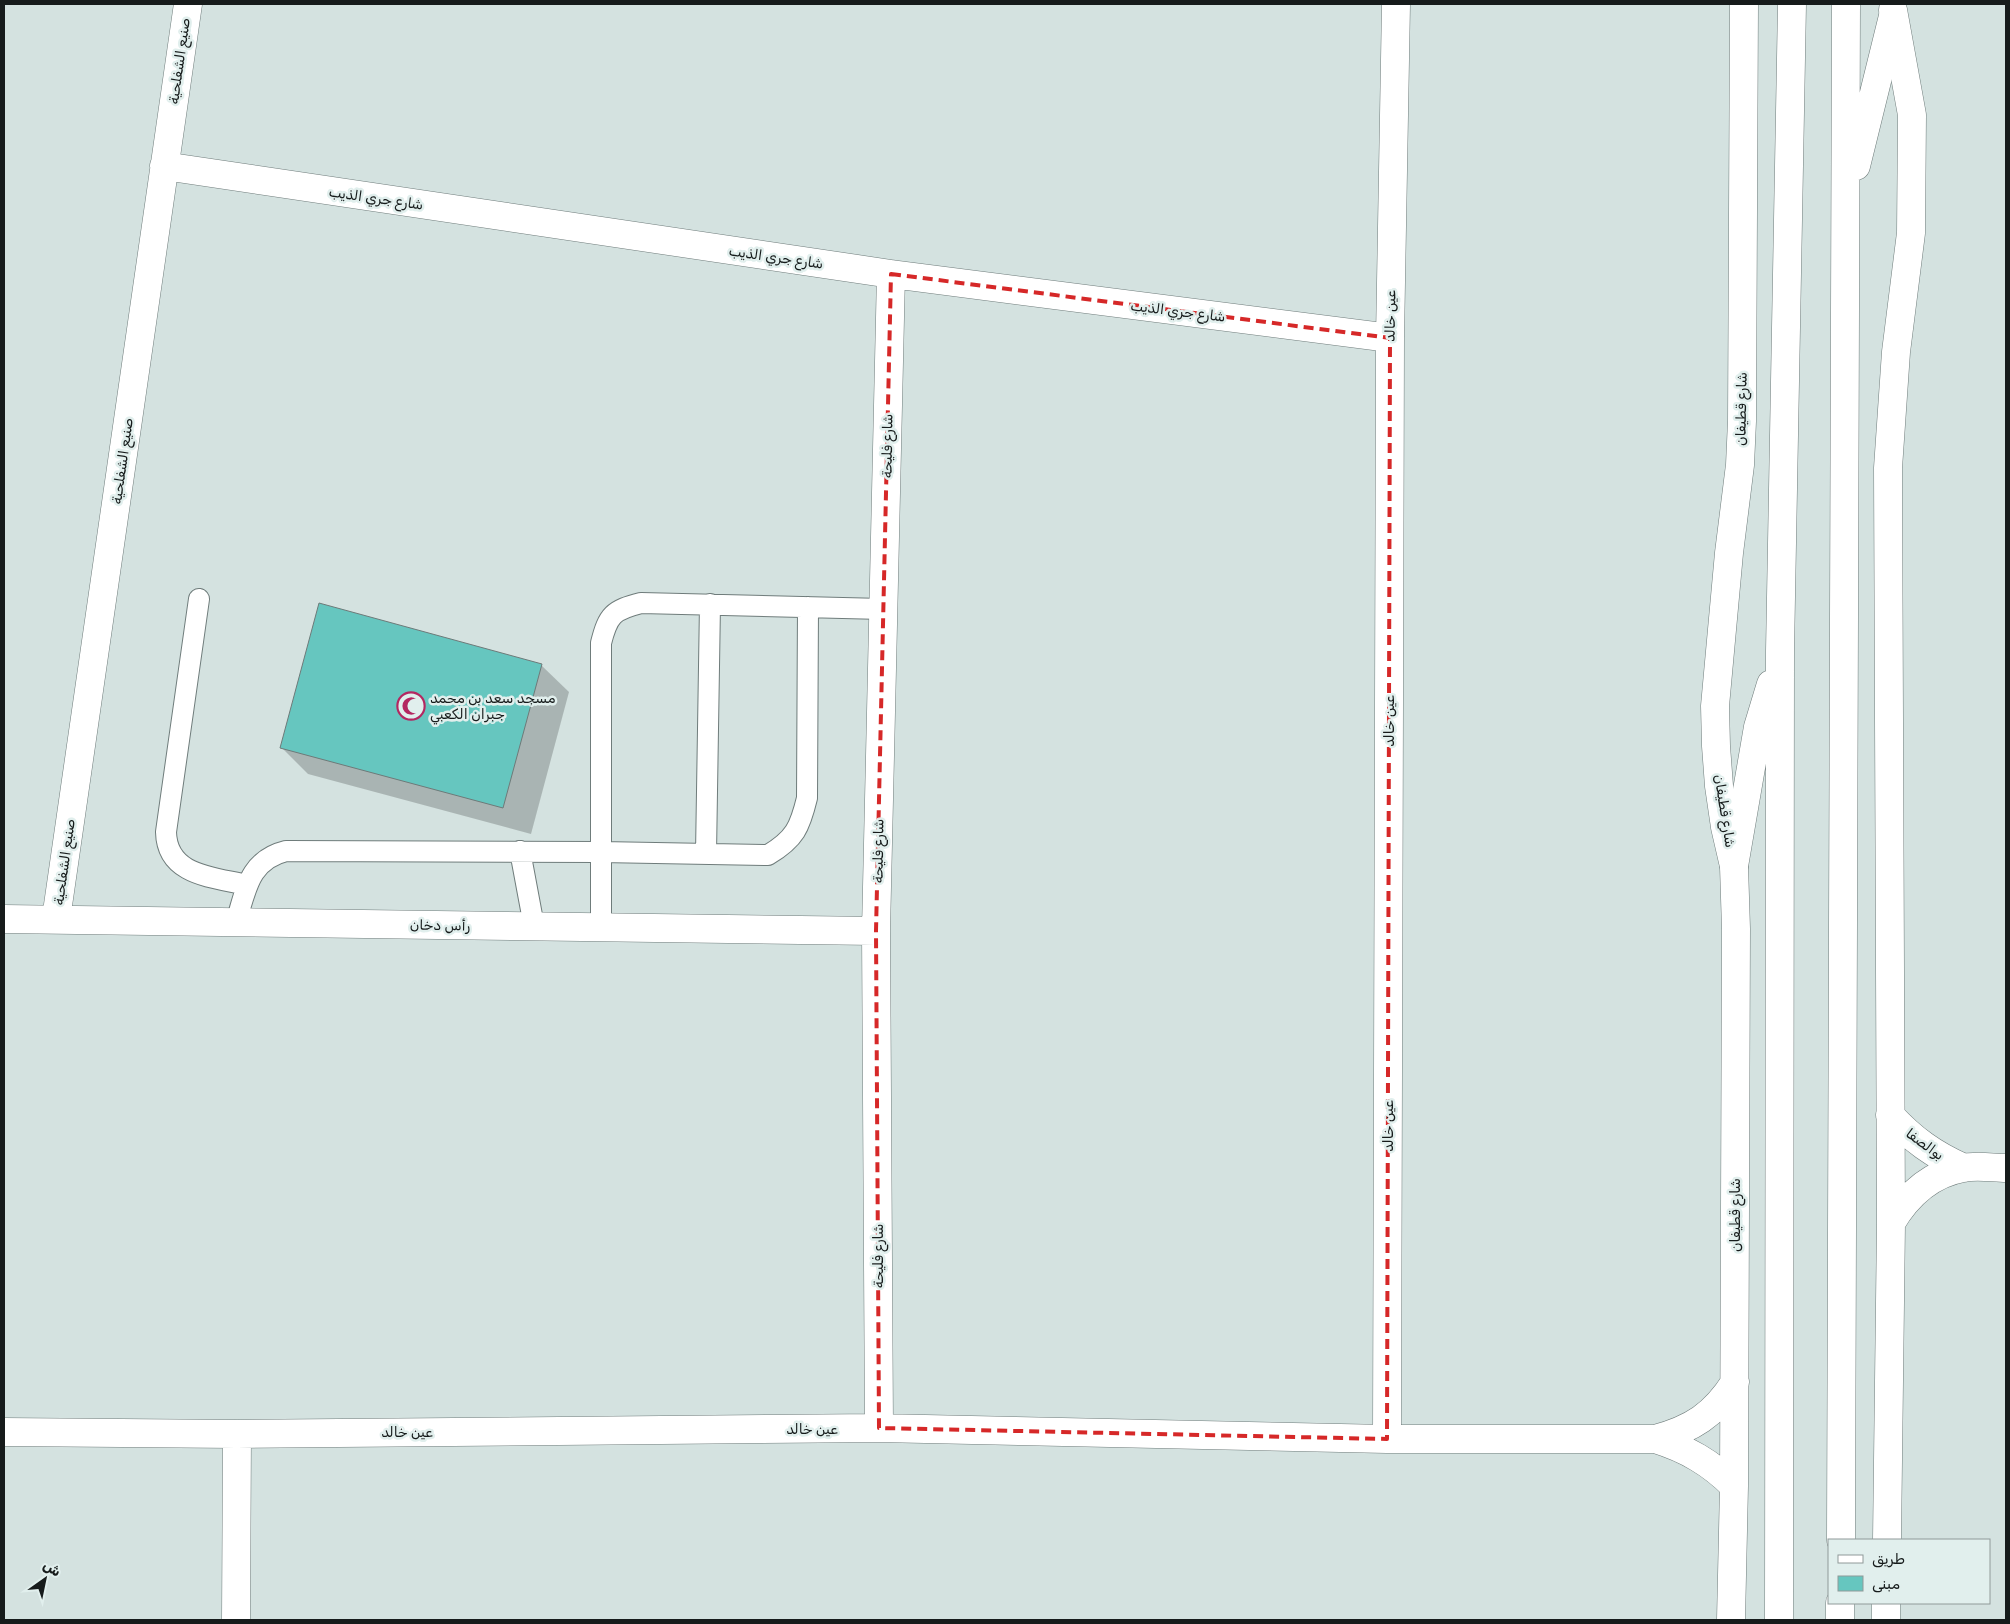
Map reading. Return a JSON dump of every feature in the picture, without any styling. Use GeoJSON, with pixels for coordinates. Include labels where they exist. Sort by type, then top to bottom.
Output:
{"type":"FeatureCollection","features":[{"type":"Feature","properties":{"kind":"street","name":"صنيع الشفلحية"},"geometry":{"type":"LineString","coordinates":[[56,919],[188,4]]}},
{"type":"Feature","properties":{"kind":"street","name":"عين خالد"},"geometry":{"type":"LineString","coordinates":[[1387,1439],[1390,338],[1396,4]]}},
{"type":"Feature","properties":{"kind":"street","name":"شارع قطيفان"},"geometry":{"type":"LineString","coordinates":[[1731,1620],[1735,1382],[1734,866],[1725,827],[1719,786],[1715,706],[1729,553],[1740,465],[1742,421],[1744,4]]}},
{"type":"Feature","properties":{"kind":"street"},"geometry":{"type":"LineString","coordinates":[[1779,1620],[1780,651],[1792,4]]}},
{"type":"Feature","properties":{"kind":"street"},"geometry":{"type":"LineString","coordinates":[[1841,1539],[1846,4]]}},
{"type":"Feature","properties":{"kind":"street"},"geometry":{"type":"LineString","coordinates":[[1845,211],[1893,10]]}},
{"type":"Feature","properties":{"kind":"street"},"geometry":{"type":"LineString","coordinates":[[1887,1539],[1890,1223],[1888,468],[1896,352],[1911,233],[1912,115],[1893,10]]}},
{"type":"Feature","properties":{"kind":"street","name":"شارع جري الذيب"},"geometry":{"type":"LineString","coordinates":[[164,166],[891,274],[1390,338]]}},
{"type":"Feature","properties":{"kind":"street","name":"شارع فليحة"},"geometry":{"type":"LineString","coordinates":[[879,1428],[876,931],[891,274]]}},
{"type":"Feature","properties":{"kind":"street"},"geometry":{"type":"LineString","coordinates":[[1734,866],[1758,727],[1780,651]]}},
{"type":"Feature","properties":{"kind":"street","name":"رأس دخان"},"geometry":{"type":"LineString","coordinates":[[4,919],[876,931]]}},
{"type":"Feature","properties":{"kind":"street","name":"بوالصفا"},"geometry":{"type":"LineString","coordinates":[[1890,1115],[1923,1147],[1943,1159],[1964,1168]]}},
{"type":"Feature","properties":{"kind":"street","name":"بوالصفا"},"geometry":{"type":"LineString","coordinates":[[1890,1223],[1901,1206],[1921,1187],[1946,1173],[1964,1168],[2006,1168]]}},
{"type":"Feature","properties":{"kind":"street","name":"عين خالد"},"geometry":{"type":"LineString","coordinates":[[4,1432],[237,1434],[879,1428],[1387,1439],[1655,1439],[1674,1434],[1693,1425],[1709,1414],[1724,1399],[1735,1382]]}},
{"type":"Feature","properties":{"kind":"street"},"geometry":{"type":"LineString","coordinates":[[236,1620],[237,1434]]}},
{"type":"Feature","properties":{"kind":"street","name":"عين خالد"},"geometry":{"type":"LineString","coordinates":[[1655,1439],[1690,1452],[1706,1461],[1734,1486]]}},
{"type":"Feature","properties":{"kind":"street"},"geometry":{"type":"LineString","coordinates":[[1840,1604],[1840,1620]]}},
{"type":"Feature","properties":{"kind":"street"},"geometry":{"type":"LineString","coordinates":[[1886,1604],[1886,1620]]}},
{"type":"Feature","properties":{"kind":"lane"},"geometry":{"type":"LineString","coordinates":[[199,599],[166,843],[170,854],[177,863],[186,869],[248,885]]}},
{"type":"Feature","properties":{"kind":"lane"},"geometry":{"type":"LineString","coordinates":[[601,928],[601,643],[606,624],[615,613],[627,606],[641,602],[883,609]]}},
{"type":"Feature","properties":{"kind":"lane"},"geometry":{"type":"LineString","coordinates":[[706,854],[710,604]]}},
{"type":"Feature","properties":{"kind":"lane"},"geometry":{"type":"LineString","coordinates":[[236,922],[255,870],[263,860],[273,854],[286,851],[520,851],[768,855],[785,845],[803,817],[807,798],[808,606]]}},
{"type":"Feature","properties":{"kind":"lane"},"geometry":{"type":"LineString","coordinates":[[520,851],[534,926]]}},
{"type":"Feature","properties":{"kind":"highlighted area"},"geometry":{"type":"Polygon","coordinates":[[[891,274],[1390,338],[1387,1439],[879,1428],[876,931],[891,274]]]}},
{"type":"Feature","properties":{"kind":"building","name":"مسجد سعد بن محمد جبران الكعبي"},"geometry":{"type":"Polygon","coordinates":[[[319,603],[542,664],[503,808],[280,748],[319,603]]]}},
{"type":"Feature","properties":{"kind":"place","name":"مسجد سعد بن محمد جبران الكعبي"},"geometry":{"type":"Point","coordinates":[411,706]}}]}
